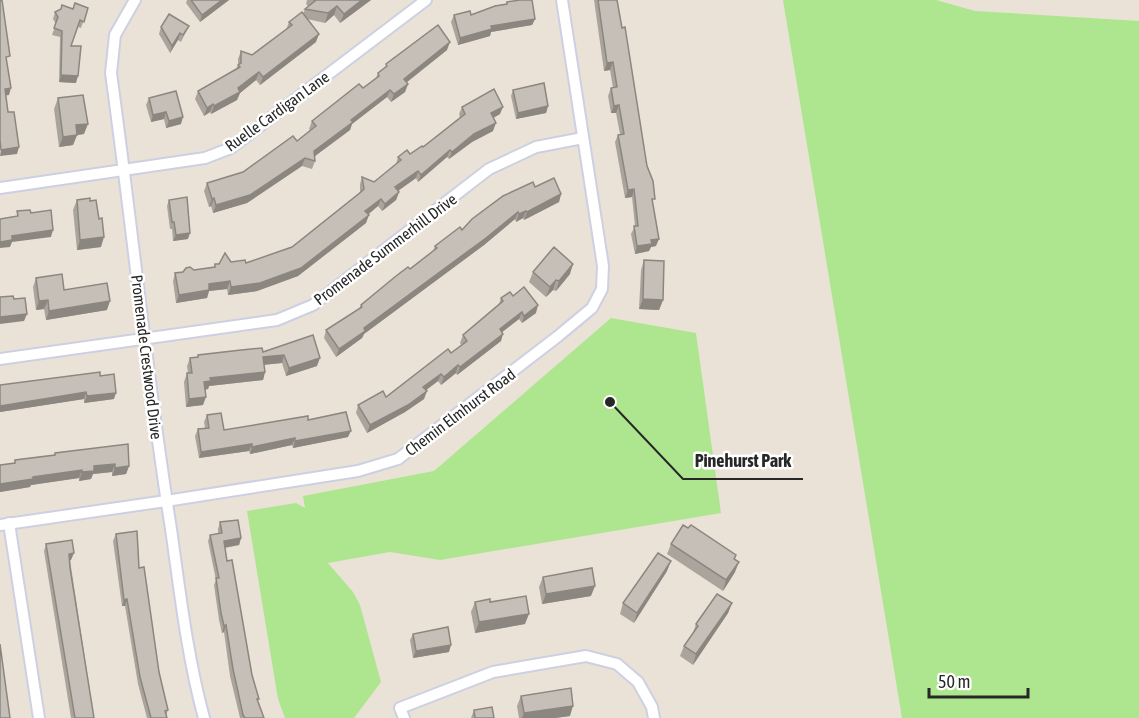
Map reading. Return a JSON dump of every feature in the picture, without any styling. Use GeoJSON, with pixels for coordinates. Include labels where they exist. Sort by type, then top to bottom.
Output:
{"type":"FeatureCollection","features":[{"type":"Feature","properties":{"kind":"street","name":"Promenade Crestwood Drive"},"geometry":{"type":"LineString","coordinates":[[135,0],[115,35],[111,73],[166,501],[194,683],[204,718]]}},
{"type":"Feature","properties":{"kind":"street","name":"Ruelle Cardigan Lane"},"geometry":{"type":"LineString","coordinates":[[0,188],[205,158],[231,148],[426,0]]}},
{"type":"Feature","properties":{"kind":"street","name":"Chemin Elmhurst Road"},"geometry":{"type":"LineString","coordinates":[[5,524],[358,471],[398,459],[592,309],[602,289],[603,266],[562,0]]}},
{"type":"Feature","properties":{"kind":"street","name":"Promenade Summerhill Drive"},"geometry":{"type":"LineString","coordinates":[[0,359],[277,320],[313,305],[489,169],[536,147],[583,138]]}},
{"type":"Feature","properties":{"kind":"street"},"geometry":{"type":"LineString","coordinates":[[5,524],[39,718]]}},
{"type":"Feature","properties":{"kind":"street"},"geometry":{"type":"LineString","coordinates":[[404,718],[399,708],[493,672],[586,657],[617,664],[638,682],[652,707],[654,718]]}},
{"type":"Feature","properties":{"kind":"green space"},"geometry":{"type":"Polygon","coordinates":[[[783,0],[936,0],[975,11],[1139,21],[1139,718],[902,718],[783,0]]]}},
{"type":"Feature","properties":{"kind":"green space"},"geometry":{"type":"Polygon","coordinates":[[[611,318],[696,333],[721,513],[440,560],[390,552],[328,563],[353,592],[360,605],[381,682],[354,718],[285,718],[278,699],[247,511],[296,503],[305,508],[303,496],[434,471],[611,318]]]}},
{"type":"Feature","properties":{"kind":"building"},"geometry":{"type":"Polygon","coordinates":[[[0,0],[2,0],[10,56],[6,57],[11,88],[5,89],[8,112],[14,112],[19,147],[1,150],[0,140],[0,0]]]}},
{"type":"Feature","properties":{"kind":"building"},"geometry":{"type":"Polygon","coordinates":[[[191,0],[222,0],[202,15],[191,0]]]}},
{"type":"Feature","properties":{"kind":"building"},"geometry":{"type":"Polygon","coordinates":[[[314,0],[362,0],[344,14],[337,6],[328,13],[305,9],[314,0]]]}},
{"type":"Feature","properties":{"kind":"building"},"geometry":{"type":"Polygon","coordinates":[[[532,0],[535,19],[491,26],[492,29],[460,38],[454,15],[470,11],[471,15],[507,4],[507,2],[532,0]]]}},
{"type":"Feature","properties":{"kind":"building"},"geometry":{"type":"Polygon","coordinates":[[[598,0],[617,0],[622,28],[625,27],[647,166],[653,181],[655,199],[652,199],[659,239],[651,240],[652,244],[637,246],[634,226],[638,226],[634,189],[628,190],[618,135],[624,134],[619,105],[614,106],[611,88],[617,87],[613,62],[607,63],[598,0]]]}},
{"type":"Feature","properties":{"kind":"building"},"geometry":{"type":"Polygon","coordinates":[[[75,3],[88,8],[84,22],[80,20],[71,46],[81,46],[78,76],[61,75],[62,31],[54,28],[58,17],[55,12],[61,9],[62,5],[73,9],[75,3]]]}},
{"type":"Feature","properties":{"kind":"building"},"geometry":{"type":"Polygon","coordinates":[[[302,12],[319,34],[263,77],[259,72],[238,88],[240,92],[207,108],[198,91],[240,67],[238,65],[241,63],[241,51],[252,55],[292,25],[289,22],[302,12]]]}},
{"type":"Feature","properties":{"kind":"building"},"geometry":{"type":"Polygon","coordinates":[[[169,14],[189,26],[183,35],[180,33],[172,46],[161,27],[169,14]]]}},
{"type":"Feature","properties":{"kind":"building"},"geometry":{"type":"Polygon","coordinates":[[[438,25],[450,42],[404,79],[408,84],[394,94],[390,90],[314,151],[315,161],[305,158],[250,195],[216,205],[207,183],[243,172],[293,136],[297,141],[316,126],[312,121],[359,84],[363,88],[379,76],[378,73],[387,66],[386,64],[438,25]]]}},
{"type":"Feature","properties":{"kind":"building"},"geometry":{"type":"Polygon","coordinates":[[[544,83],[548,106],[518,113],[513,90],[544,83]]]}},
{"type":"Feature","properties":{"kind":"building"},"geometry":{"type":"Polygon","coordinates":[[[494,89],[503,107],[491,113],[496,123],[474,134],[452,152],[450,150],[421,175],[418,171],[395,187],[399,192],[385,204],[381,199],[365,211],[369,215],[301,268],[260,283],[231,287],[230,281],[209,284],[209,290],[179,295],[175,273],[183,272],[186,268],[190,267],[194,270],[215,267],[225,253],[231,262],[245,260],[246,263],[292,247],[364,189],[362,177],[374,182],[401,160],[398,157],[407,150],[410,154],[423,147],[465,114],[462,107],[494,89]]]}},
{"type":"Feature","properties":{"kind":"building"},"geometry":{"type":"Polygon","coordinates":[[[176,91],[183,117],[169,121],[166,112],[153,115],[149,98],[176,91]]]}},
{"type":"Feature","properties":{"kind":"building"},"geometry":{"type":"Polygon","coordinates":[[[83,95],[88,124],[76,125],[77,135],[63,137],[58,98],[83,95]]]}},
{"type":"Feature","properties":{"kind":"building"},"geometry":{"type":"Polygon","coordinates":[[[554,178],[561,194],[527,212],[519,214],[518,212],[339,349],[326,330],[362,307],[361,305],[396,276],[408,267],[410,269],[437,248],[435,246],[460,227],[462,230],[472,219],[503,196],[533,182],[535,187],[554,178]]]}},
{"type":"Feature","properties":{"kind":"building"},"geometry":{"type":"Polygon","coordinates":[[[187,197],[190,233],[176,235],[169,200],[187,197]]]}},
{"type":"Feature","properties":{"kind":"building"},"geometry":{"type":"Polygon","coordinates":[[[90,198],[90,201],[96,200],[99,219],[102,218],[104,237],[80,240],[77,200],[90,198]]]}},
{"type":"Feature","properties":{"kind":"building"},"geometry":{"type":"Polygon","coordinates":[[[30,210],[31,213],[51,210],[53,230],[12,236],[12,240],[0,242],[0,219],[18,216],[17,211],[30,210]]]}},
{"type":"Feature","properties":{"kind":"building"},"geometry":{"type":"Polygon","coordinates":[[[554,247],[573,264],[559,281],[556,280],[550,287],[533,272],[554,247]]]}},
{"type":"Feature","properties":{"kind":"building"},"geometry":{"type":"Polygon","coordinates":[[[644,260],[664,261],[663,300],[643,299],[644,260]]]}},
{"type":"Feature","properties":{"kind":"building"},"geometry":{"type":"Polygon","coordinates":[[[62,274],[64,290],[107,283],[110,301],[49,311],[48,300],[39,301],[36,278],[62,274]]]}},
{"type":"Feature","properties":{"kind":"building"},"geometry":{"type":"Polygon","coordinates":[[[524,287],[538,305],[524,316],[522,312],[500,329],[503,334],[460,367],[458,365],[444,377],[441,374],[423,387],[427,391],[408,405],[370,425],[358,405],[383,391],[386,397],[448,349],[451,353],[467,341],[463,335],[503,301],[501,298],[510,292],[513,296],[524,287]]]}},
{"type":"Feature","properties":{"kind":"building"},"geometry":{"type":"Polygon","coordinates":[[[13,296],[14,299],[25,298],[27,314],[0,317],[0,297],[13,296]]]}},
{"type":"Feature","properties":{"kind":"building"},"geometry":{"type":"Polygon","coordinates":[[[313,335],[320,358],[289,368],[284,355],[263,357],[265,372],[210,378],[211,381],[204,382],[206,397],[189,399],[187,373],[192,373],[190,358],[198,357],[198,355],[262,348],[263,352],[313,335]]]}},
{"type":"Feature","properties":{"kind":"building"},"geometry":{"type":"Polygon","coordinates":[[[100,372],[100,376],[114,374],[116,393],[87,396],[86,392],[0,406],[0,385],[100,372]]]}},
{"type":"Feature","properties":{"kind":"building"},"geometry":{"type":"Polygon","coordinates":[[[346,412],[351,431],[295,441],[295,438],[252,447],[252,444],[201,452],[198,429],[209,428],[207,415],[221,413],[224,430],[308,416],[308,420],[346,412]]]}},
{"type":"Feature","properties":{"kind":"building"},"geometry":{"type":"Polygon","coordinates":[[[128,444],[129,466],[115,468],[115,464],[94,466],[94,471],[82,472],[82,470],[0,484],[0,465],[15,463],[15,460],[128,444]]]}},
{"type":"Feature","properties":{"kind":"building"},"geometry":{"type":"Polygon","coordinates":[[[238,520],[241,538],[224,541],[227,561],[232,560],[252,675],[264,718],[245,718],[243,715],[226,625],[224,626],[221,613],[216,578],[219,578],[210,535],[222,533],[220,522],[238,520]]]}},
{"type":"Feature","properties":{"kind":"building"},"geometry":{"type":"Polygon","coordinates":[[[683,525],[688,528],[691,525],[736,555],[734,559],[739,562],[726,580],[671,544],[683,525]]]}},
{"type":"Feature","properties":{"kind":"building"},"geometry":{"type":"Polygon","coordinates":[[[137,531],[139,568],[144,567],[159,672],[168,710],[165,711],[167,718],[151,718],[140,677],[127,599],[124,600],[116,534],[137,531]]]}},
{"type":"Feature","properties":{"kind":"building"},"geometry":{"type":"Polygon","coordinates":[[[72,540],[74,553],[69,554],[70,568],[94,718],[75,718],[46,544],[72,540]]]}},
{"type":"Feature","properties":{"kind":"building"},"geometry":{"type":"Polygon","coordinates":[[[658,553],[671,561],[637,613],[623,603],[658,553]]]}},
{"type":"Feature","properties":{"kind":"building"},"geometry":{"type":"Polygon","coordinates":[[[592,568],[595,586],[546,594],[543,577],[592,568]]]}},
{"type":"Feature","properties":{"kind":"building"},"geometry":{"type":"Polygon","coordinates":[[[717,594],[732,603],[696,654],[684,646],[717,594]]]}},
{"type":"Feature","properties":{"kind":"building"},"geometry":{"type":"Polygon","coordinates":[[[526,596],[529,614],[479,622],[475,602],[526,596]]]}},
{"type":"Feature","properties":{"kind":"building"},"geometry":{"type":"Polygon","coordinates":[[[448,627],[451,645],[416,651],[413,634],[448,627]]]}},
{"type":"Feature","properties":{"kind":"building"},"geometry":{"type":"Polygon","coordinates":[[[0,644],[10,718],[0,718],[0,644]]]}},
{"type":"Feature","properties":{"kind":"building"},"geometry":{"type":"Polygon","coordinates":[[[571,688],[573,706],[524,713],[521,696],[571,688]]]}},
{"type":"Feature","properties":{"kind":"building"},"geometry":{"type":"Polygon","coordinates":[[[492,707],[494,718],[475,718],[474,710],[492,707]]]}},
{"type":"Feature","properties":{"kind":"place","name":"Pinehurst Park"},"geometry":{"type":"Point","coordinates":[610,402]}}]}
